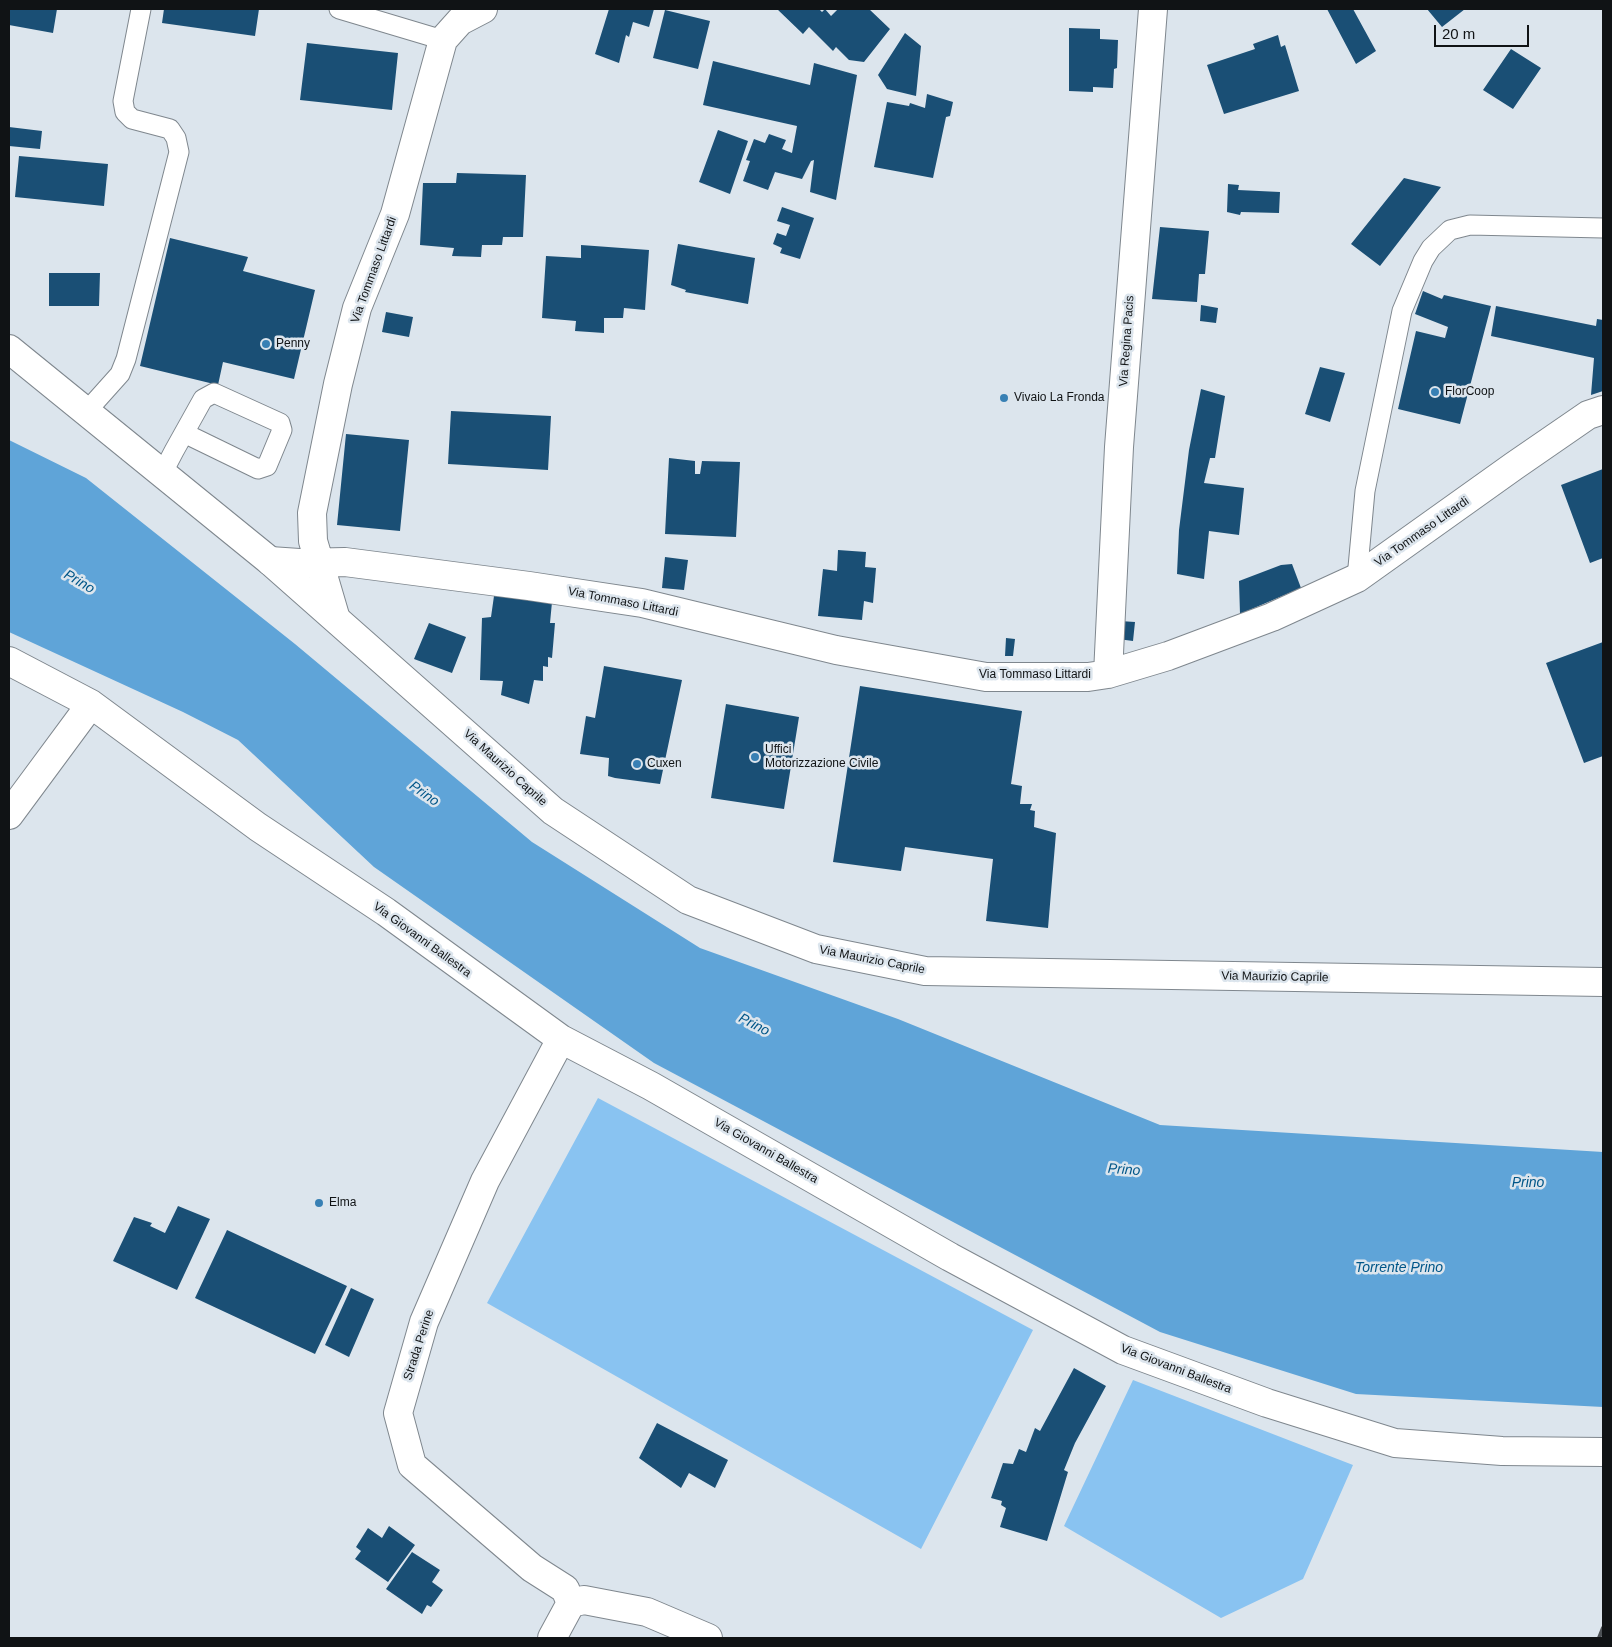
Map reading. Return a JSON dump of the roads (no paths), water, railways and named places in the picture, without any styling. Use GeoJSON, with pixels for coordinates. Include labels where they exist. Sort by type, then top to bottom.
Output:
{"type":"FeatureCollection","features":[{"type":"Feature","properties":{"kind":"street","name":"Via Tommaso Littardi"},"geometry":{"type":"LineString","coordinates":[[318,562],[313,541],[312,513],[338,384],[357,308],[395,214],[443,40],[460,22],[483,9]]}},
{"type":"Feature","properties":{"kind":"street","name":"Via Regina Pacis"},"geometry":{"type":"LineString","coordinates":[[1108,674],[1119,447],[1153,9]]}},
{"type":"Feature","properties":{"kind":"street"},"geometry":{"type":"LineString","coordinates":[[9,349],[270,561]]}},
{"type":"Feature","properties":{"kind":"street","name":"Via Tommaso Littardi"},"geometry":{"type":"LineString","coordinates":[[270,561],[299,563],[345,562],[642,603],[836,650],[986,677],[1088,677],[1108,674],[1168,656],[1272,617],[1357,578],[1588,415],[1603,410]]}},
{"type":"Feature","properties":{"kind":"street","name":"Via Maurizio Caprile"},"geometry":{"type":"LineString","coordinates":[[270,561],[335,616],[553,811],[688,900],[816,949],[925,971],[1603,982]]}},
{"type":"Feature","properties":{"kind":"street"},"geometry":{"type":"LineString","coordinates":[[318,562],[335,616]]}},
{"type":"Feature","properties":{"kind":"street","name":"Via Giovanni Ballestra"},"geometry":{"type":"LineString","coordinates":[[9,661],[91,704],[258,827],[386,912],[560,1039],[652,1086],[950,1257],[1139,1356],[1316,1420],[1395,1442],[1502,1451],[1603,1452]]}},
{"type":"Feature","properties":{"kind":"street"},"geometry":{"type":"LineString","coordinates":[[9,815],[91,704]]}},
{"type":"Feature","properties":{"kind":"street","name":"Strada Perine"},"geometry":{"type":"LineString","coordinates":[[560,1039],[485,1181],[424,1322],[398,1413],[412,1465],[532,1568],[565,1589],[571,1603]]}},
{"type":"Feature","properties":{"kind":"street"},"geometry":{"type":"LineString","coordinates":[[552,1638],[571,1603],[584,1600],[647,1612],[708,1638]]}},
{"type":"Feature","properties":{"kind":"lane"},"geometry":{"type":"LineString","coordinates":[[86,412],[120,374],[126,359],[179,152],[176,138],[170,129],[132,119],[125,112],[123,101],[141,9]]}},
{"type":"Feature","properties":{"kind":"lane"},"geometry":{"type":"LineString","coordinates":[[338,9],[443,40]]}},
{"type":"Feature","properties":{"kind":"lane"},"geometry":{"type":"LineString","coordinates":[[1357,578],[1365,491],[1402,310],[1431,248],[1450,230],[1470,225],[1603,228]]}},
{"type":"Feature","properties":{"kind":"lane"},"geometry":{"type":"LineString","coordinates":[[162,474],[184,433],[203,399],[214,393],[280,423],[282,430],[267,466],[258,469],[184,433]]}},
{"type":"Feature","properties":{"kind":"water","name":"Torrente Prino"},"geometry":{"type":"Polygon","coordinates":[[[9,440],[86,478],[295,644],[532,842],[700,948],[898,1019],[1160,1125],[1603,1152],[1603,1407],[1356,1394],[1160,1332],[654,1063],[374,867],[238,740],[183,712],[9,632],[9,440]]]}},
{"type":"Feature","properties":{"kind":"railway"},"geometry":{"type":"LineString","coordinates":[[1599,1638],[1603,1628]]}},
{"type":"Feature","properties":{"kind":"place","name":"Penny"},"geometry":{"type":"Point","coordinates":[266,344]}},
{"type":"Feature","properties":{"kind":"place","name":"FlorCoop"},"geometry":{"type":"Point","coordinates":[1435,392]}},
{"type":"Feature","properties":{"kind":"place","name":"Vivaio La Fronda"},"geometry":{"type":"Point","coordinates":[1004,398]}},
{"type":"Feature","properties":{"kind":"place","name":"Uffici Motorizzazione Civile"},"geometry":{"type":"Point","coordinates":[755,757]}},
{"type":"Feature","properties":{"kind":"place","name":"Cuxen"},"geometry":{"type":"Point","coordinates":[637,764]}},
{"type":"Feature","properties":{"kind":"place","name":"Elma"},"geometry":{"type":"Point","coordinates":[319,1203]}},
{"type":"Feature","properties":{"kind":"water label","name":"Prino"},"geometry":{"type":"Point","coordinates":[79,582]}},
{"type":"Feature","properties":{"kind":"water label","name":"Prino"},"geometry":{"type":"Point","coordinates":[424,794]}},
{"type":"Feature","properties":{"kind":"water label","name":"Prino"},"geometry":{"type":"Point","coordinates":[754,1025]}},
{"type":"Feature","properties":{"kind":"water label","name":"Prino"},"geometry":{"type":"Point","coordinates":[1124,1170]}},
{"type":"Feature","properties":{"kind":"water label","name":"Prino"},"geometry":{"type":"Point","coordinates":[1528,1183]}}]}
